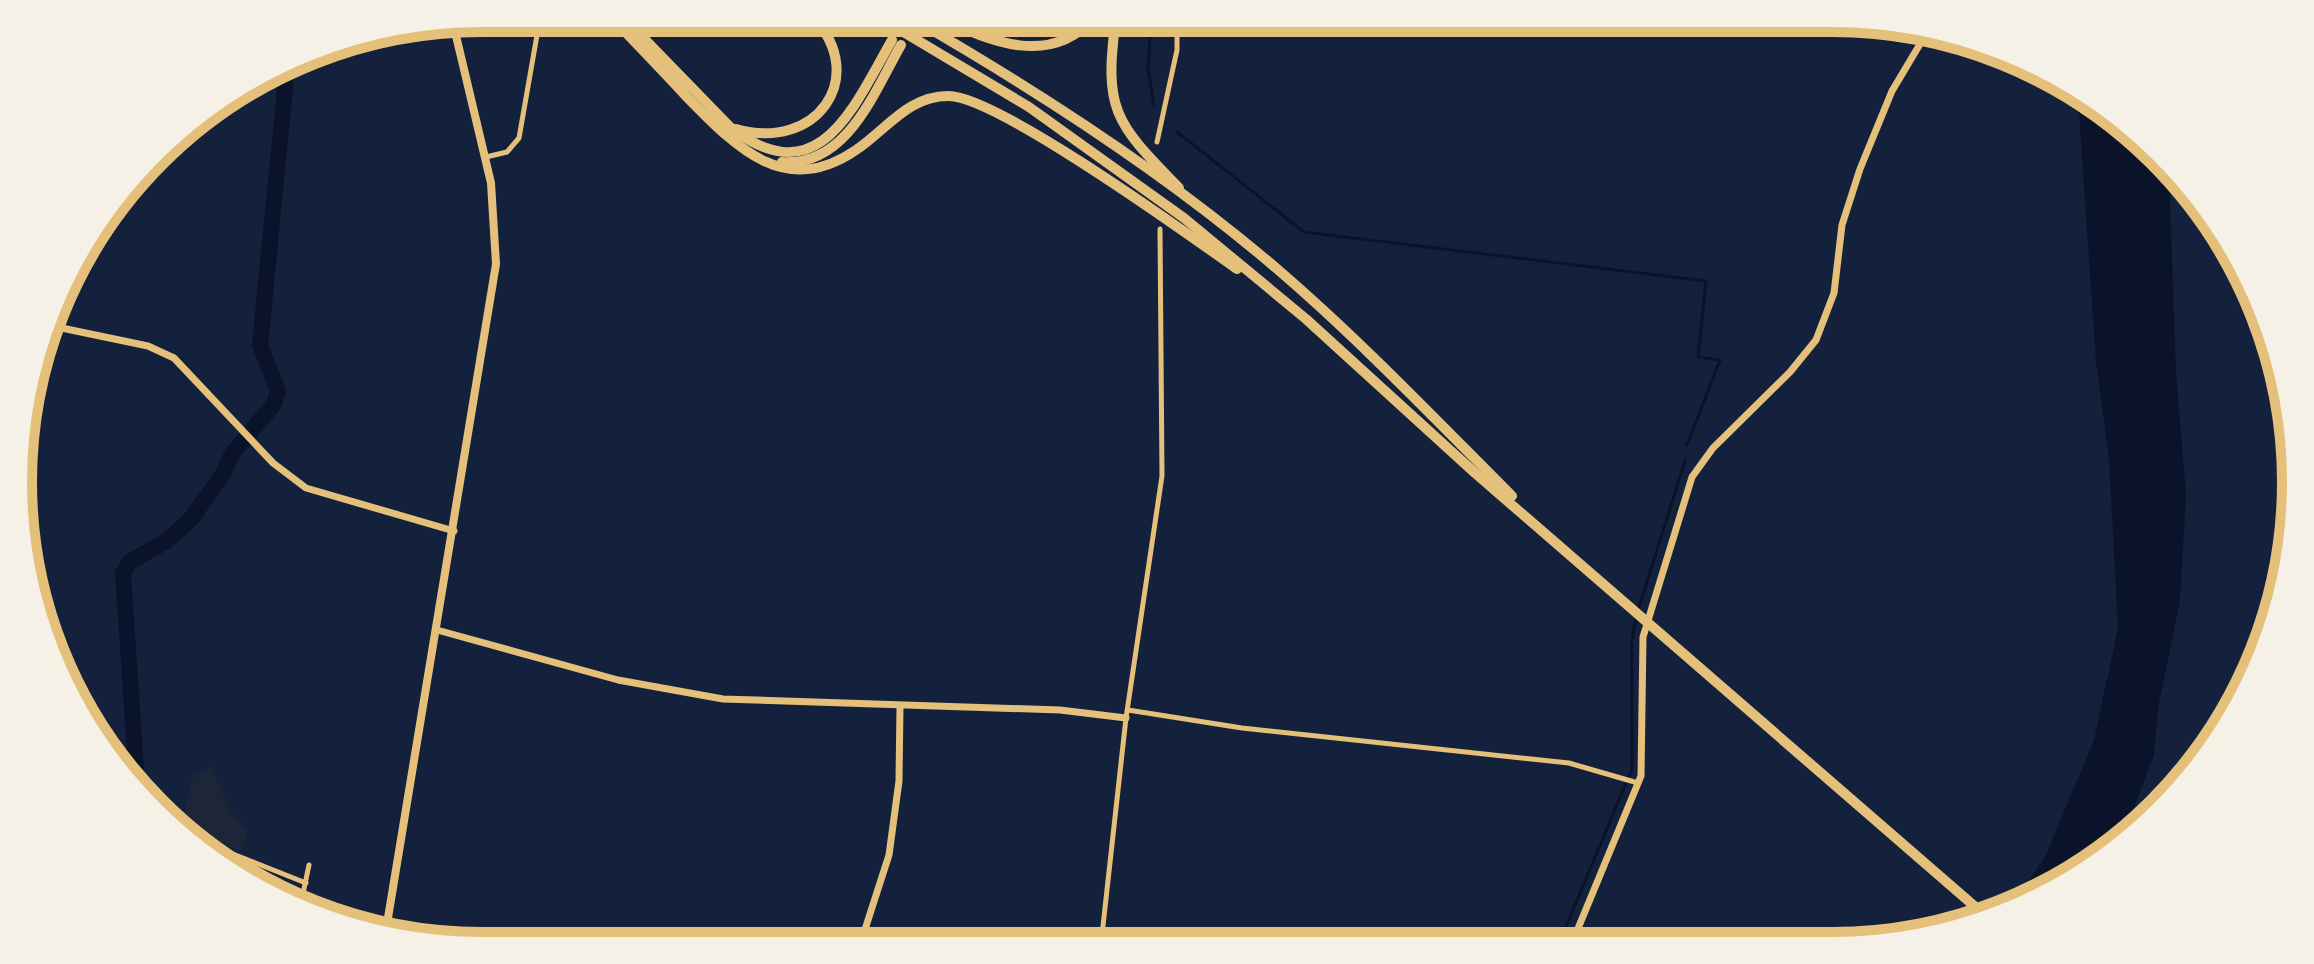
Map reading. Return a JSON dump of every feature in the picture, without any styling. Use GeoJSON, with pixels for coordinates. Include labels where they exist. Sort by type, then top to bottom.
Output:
{"type":"FeatureCollection","features":[{"type":"Feature","properties":{"kind":"highway"},"geometry":{"type":"LineString","coordinates":[[625,32],[718,129],[759,160],[784,169],[821,167],[858,149],[894,117],[923,100],[949,96],[965,98],[1012,121],[1177,226],[1306,319]]}},
{"type":"Feature","properties":{"kind":"highway"},"geometry":{"type":"LineString","coordinates":[[638,32],[748,142],[769,150],[797,152],[836,133],[896,42],[856,124],[838,145],[812,158],[791,163],[759,160]]}},
{"type":"Feature","properties":{"kind":"highway"},"geometry":{"type":"LineString","coordinates":[[730,127],[757,135],[778,135],[795,131],[821,112],[833,86],[835,69],[825,32]]}},
{"type":"Feature","properties":{"kind":"highway"},"geometry":{"type":"LineString","coordinates":[[903,32],[1029,107],[1143,187],[1306,319],[1475,473],[1562,545],[1976,908]]}},
{"type":"Feature","properties":{"kind":"highway"},"geometry":{"type":"LineString","coordinates":[[934,32],[1038,95],[1195,205],[1276,268],[1386,371],[1562,545]]}},
{"type":"Feature","properties":{"kind":"highway"},"geometry":{"type":"LineString","coordinates":[[970,32],[985,39],[1030,48],[1068,39],[1077,32]]}},
{"type":"Feature","properties":{"kind":"highway"},"geometry":{"type":"LineString","coordinates":[[1115,32],[1110,76],[1120,122],[1195,205]]}},
{"type":"Feature","properties":{"kind":"main road"},"geometry":{"type":"LineString","coordinates":[[387,922],[496,264],[486,157],[455,33]]}},
{"type":"Feature","properties":{"kind":"street"},"geometry":{"type":"LineString","coordinates":[[486,157],[507,152],[516,146],[522,132],[538,32]]}},
{"type":"Feature","properties":{"kind":"street"},"geometry":{"type":"LineString","coordinates":[[1157,142],[1177,50],[1177,32]]}},
{"type":"Feature","properties":{"kind":"street"},"geometry":{"type":"LineString","coordinates":[[1576,932],[1631,779],[1642,763],[1643,637],[1692,477],[1724,436],[1790,372],[1816,340],[1834,293],[1842,225],[1860,169],[1892,91],[1922,41]]}},
{"type":"Feature","properties":{"kind":"street"},"geometry":{"type":"LineString","coordinates":[[1102,932],[1127,714],[1162,476],[1160,229]]}},
{"type":"Feature","properties":{"kind":"street"},"geometry":{"type":"LineString","coordinates":[[59,328],[157,349],[174,358],[283,473],[315,492],[454,531]]}},
{"type":"Feature","properties":{"kind":"street"},"geometry":{"type":"LineString","coordinates":[[437,630],[618,680],[723,699],[1127,714],[1477,750],[1569,763],[1631,779]]}},
{"type":"Feature","properties":{"kind":"street"},"geometry":{"type":"LineString","coordinates":[[864,932],[889,855],[899,781],[900,707]]}},
{"type":"Feature","properties":{"kind":"street"},"geometry":{"type":"LineString","coordinates":[[225,851],[306,883]]}},
{"type":"Feature","properties":{"kind":"street"},"geometry":{"type":"LineString","coordinates":[[303,895],[309,865]]}},
{"type":"Feature","properties":{"kind":"shaded area"},"geometry":{"type":"Polygon","coordinates":[[[2078,106],[2129,144],[2169,184],[2176,372],[2186,495],[2180,601],[2159,703],[2154,755],[2129,820],[2082,856],[2022,890],[2045,857],[2094,740],[2118,628],[2109,459],[2096,362],[2078,106]]]}},
{"type":"Feature","properties":{"kind":"shaded area"},"geometry":{"type":"Polygon","coordinates":[[[211,767],[230,811],[248,831],[241,851],[207,838],[183,818],[194,775],[211,767]]]}},
{"type":"Feature","properties":{"kind":"waterway"},"geometry":{"type":"LineString","coordinates":[[1150,32],[1148,69],[1154,105]]}},
{"type":"Feature","properties":{"kind":"waterway"},"geometry":{"type":"LineString","coordinates":[[136,769],[123,573],[130,562],[168,540],[191,519],[223,474],[232,454],[274,404],[278,391],[260,345],[286,77]]}},
{"type":"Feature","properties":{"kind":"waterway"},"geometry":{"type":"LineString","coordinates":[[1177,132],[1304,232],[1706,281],[1698,357],[1720,360],[1687,445]]}},
{"type":"Feature","properties":{"kind":"waterway"},"geometry":{"type":"LineString","coordinates":[[1638,610],[1685,461]]}},
{"type":"Feature","properties":{"kind":"waterway"},"geometry":{"type":"LineString","coordinates":[[1564,932],[1632,769],[1632,640],[1636,617]]}}]}
